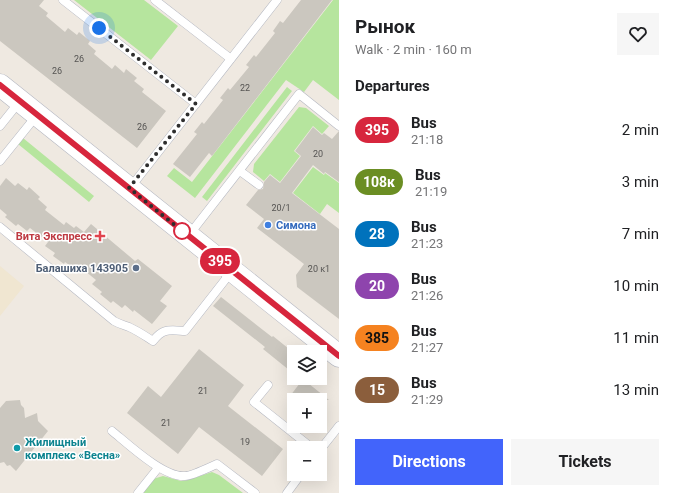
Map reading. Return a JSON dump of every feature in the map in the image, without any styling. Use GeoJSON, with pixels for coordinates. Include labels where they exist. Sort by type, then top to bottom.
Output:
{"type":"FeatureCollection","features":[{"type":"Feature","properties":{"kind":"main road"},"geometry":{"type":"LineString","coordinates":[[0,85],[339,356]]}},
{"type":"Feature","properties":{"kind":"lane"},"geometry":{"type":"LineString","coordinates":[[63,0],[196,104]]}},
{"type":"Feature","properties":{"kind":"lane"},"geometry":{"type":"LineString","coordinates":[[155,0],[231,59]]}},
{"type":"Feature","properties":{"kind":"lane"},"geometry":{"type":"LineString","coordinates":[[129,188],[278,0]]}},
{"type":"Feature","properties":{"kind":"lane"},"geometry":{"type":"LineString","coordinates":[[189,236],[299,94],[339,126]]}},
{"type":"Feature","properties":{"kind":"lane"},"geometry":{"type":"LineString","coordinates":[[0,126],[20,101]]}},
{"type":"Feature","properties":{"kind":"lane"},"geometry":{"type":"LineString","coordinates":[[0,161],[38,115]]}},
{"type":"Feature","properties":{"kind":"lane"},"geometry":{"type":"LineString","coordinates":[[240,170],[259,185]]}},
{"type":"Feature","properties":{"kind":"lane"},"geometry":{"type":"LineString","coordinates":[[0,227],[114,321],[120,325],[142,333],[153,341],[159,334],[166,330],[185,331],[232,271]]}},
{"type":"Feature","properties":{"kind":"lane"},"geometry":{"type":"LineString","coordinates":[[268,385],[254,402],[303,441]]}},
{"type":"Feature","properties":{"kind":"lane"},"geometry":{"type":"LineString","coordinates":[[327,441],[339,426]]}},
{"type":"Feature","properties":{"kind":"lane"},"geometry":{"type":"LineString","coordinates":[[112,430],[158,468],[185,476],[217,464],[255,493]]}},
{"type":"Feature","properties":{"kind":"lane"},"geometry":{"type":"LineString","coordinates":[[138,493],[158,468]]}},
{"type":"Feature","properties":{"kind":"lane"},"geometry":{"type":"LineString","coordinates":[[286,493],[296,481]]}},
{"type":"Feature","properties":{"kind":"shaded area"},"geometry":{"type":"Polygon","coordinates":[[[0,266],[24,286],[0,316],[0,266]]]}},
{"type":"Feature","properties":{"kind":"green space"},"geometry":{"type":"Polygon","coordinates":[[[74,0],[144,0],[178,26],[151,60],[74,0]]]}},
{"type":"Feature","properties":{"kind":"green space"},"geometry":{"type":"Polygon","coordinates":[[[333,0],[339,0],[339,100],[313,80],[304,92],[286,80],[195,198],[167,176],[174,168],[192,182],[333,0]]]}},
{"type":"Feature","properties":{"kind":"green space"},"geometry":{"type":"Polygon","coordinates":[[[287,87],[292,91],[207,201],[202,197],[287,87]]]}},
{"type":"Feature","properties":{"kind":"green space"},"geometry":{"type":"Polygon","coordinates":[[[299,107],[306,108],[329,126],[322,134],[313,126],[294,151],[300,156],[280,182],[270,174],[264,181],[253,172],[254,164],[299,107]]]}},
{"type":"Feature","properties":{"kind":"green space"},"geometry":{"type":"Polygon","coordinates":[[[23,138],[94,196],[89,202],[18,144],[23,138]]]}},
{"type":"Feature","properties":{"kind":"green space"},"geometry":{"type":"Polygon","coordinates":[[[313,167],[339,183],[339,213],[327,204],[320,214],[293,193],[313,167]]]}},
{"type":"Feature","properties":{"kind":"green space"},"geometry":{"type":"Polygon","coordinates":[[[212,472],[219,475],[243,493],[142,493],[153,479],[163,476],[181,481],[212,472]]]}},
{"type":"Feature","properties":{"kind":"building"},"geometry":{"type":"Polygon","coordinates":[[[0,0],[44,0],[39,6],[48,13],[46,16],[65,32],[68,28],[77,35],[79,32],[90,41],[88,44],[96,51],[94,54],[112,69],[115,65],[124,73],[126,69],[137,78],[134,81],[144,89],[142,92],[166,111],[137,148],[0,41],[0,0]]]}},
{"type":"Feature","properties":{"kind":"building"},"geometry":{"type":"Polygon","coordinates":[[[301,0],[332,0],[212,156],[209,153],[190,177],[173,164],[197,134],[194,132],[202,122],[204,124],[223,100],[220,98],[228,88],[230,90],[249,67],[246,65],[254,55],[256,57],[275,33],[273,31],[280,21],[283,23],[301,0]]]}},
{"type":"Feature","properties":{"kind":"building"},"geometry":{"type":"Polygon","coordinates":[[[313,127],[322,135],[324,133],[332,139],[339,131],[339,182],[325,172],[324,174],[313,165],[292,193],[339,229],[339,319],[297,287],[296,275],[304,264],[257,228],[264,219],[246,205],[258,190],[263,189],[264,182],[270,175],[280,183],[301,156],[295,151],[313,127]]]}},
{"type":"Feature","properties":{"kind":"building"},"geometry":{"type":"Polygon","coordinates":[[[6,178],[15,186],[18,183],[27,190],[29,187],[40,197],[38,199],[47,207],[45,210],[64,225],[66,222],[74,228],[76,226],[84,232],[91,224],[135,261],[138,259],[172,286],[160,301],[167,306],[152,324],[125,305],[122,308],[113,301],[111,303],[100,294],[102,292],[92,284],[96,280],[79,266],[76,270],[65,262],[64,264],[53,256],[55,253],[45,246],[48,242],[30,228],[27,231],[18,224],[16,226],[5,217],[7,215],[0,209],[0,186],[6,178]]]}},
{"type":"Feature","properties":{"kind":"building"},"geometry":{"type":"Polygon","coordinates":[[[221,297],[287,347],[287,368],[263,349],[265,347],[213,306],[221,297]]]}},
{"type":"Feature","properties":{"kind":"building"},"geometry":{"type":"Polygon","coordinates":[[[199,349],[244,385],[228,406],[283,449],[262,476],[199,427],[178,454],[127,413],[148,386],[161,397],[199,349]]]}},
{"type":"Feature","properties":{"kind":"building"},"geometry":{"type":"Polygon","coordinates":[[[298,385],[310,385],[320,393],[292,393],[298,385]]]}},
{"type":"Feature","properties":{"kind":"building","name":"Жилищный комплекс «Весна»"},"geometry":{"type":"Polygon","coordinates":[[[20,400],[21,405],[24,408],[25,418],[37,413],[38,421],[48,431],[16,471],[10,465],[7,466],[4,462],[0,463],[0,408],[6,401],[20,400]]]}},
{"type":"Feature","properties":{"kind":"bus line","name":"395"},"geometry":{"type":"LineString","coordinates":[[0,85],[339,356]]}},
{"type":"Feature","properties":{"kind":"place","name":"Симона"},"geometry":{"type":"Point","coordinates":[268,225]}},
{"type":"Feature","properties":{"kind":"place","name":"Вита Экспресс"},"geometry":{"type":"Point","coordinates":[100,236]}},
{"type":"Feature","properties":{"kind":"place","name":"Балашиха 143905"},"geometry":{"type":"Point","coordinates":[136,268]}},
{"type":"Feature","properties":{"kind":"place","name":"Жилищный комплекс «Весна»"},"geometry":{"type":"Point","coordinates":[17,448]}},
{"type":"Feature","properties":{"kind":"route"},"geometry":{"type":"LineString","coordinates":[[99,28],[196,104],[129,188],[182,231]]}}]}
